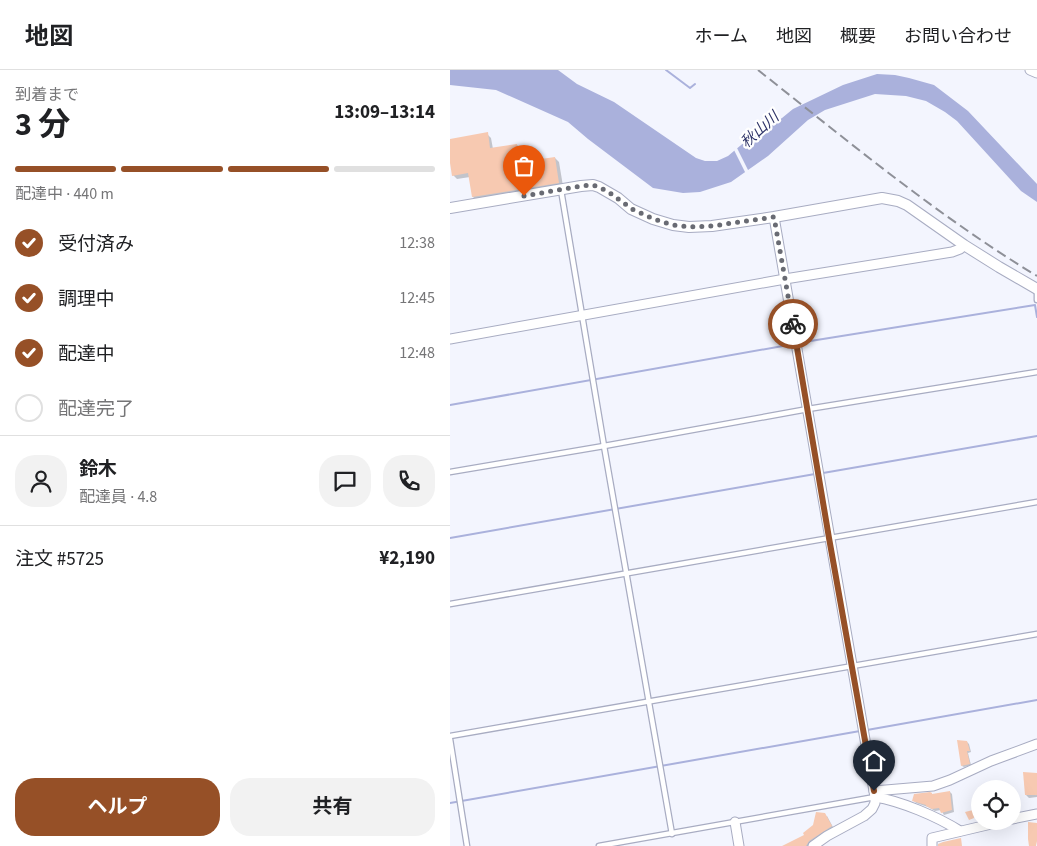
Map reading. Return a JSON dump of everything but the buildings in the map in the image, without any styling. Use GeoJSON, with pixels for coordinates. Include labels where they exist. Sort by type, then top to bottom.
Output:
{"type":"FeatureCollection","features":[{"type":"Feature","properties":{"kind":"street"},"geometry":{"type":"LineString","coordinates":[[1030,70],[1037,73]]}},
{"type":"Feature","properties":{"kind":"street"},"geometry":{"type":"LineString","coordinates":[[450,208],[593,185],[618,198],[632,209],[654,219],[673,225],[689,227],[712,226],[882,198],[890,199],[907,205],[964,245],[1037,289]]}},
{"type":"Feature","properties":{"kind":"street"},"geometry":{"type":"LineString","coordinates":[[774,217],[875,794],[875,803],[872,810],[813,846]]}},
{"type":"Feature","properties":{"kind":"street"},"geometry":{"type":"LineString","coordinates":[[450,339],[785,279],[952,252],[964,245]]}},
{"type":"Feature","properties":{"kind":"street"},"geometry":{"type":"LineString","coordinates":[[875,794],[932,786],[1037,744]]}},
{"type":"Feature","properties":{"kind":"street"},"geometry":{"type":"LineString","coordinates":[[875,794],[916,810],[960,831]]}},
{"type":"Feature","properties":{"kind":"street"},"geometry":{"type":"LineString","coordinates":[[1021,817],[1037,814]]}},
{"type":"Feature","properties":{"kind":"street"},"geometry":{"type":"LineString","coordinates":[[735,822],[739,846]]}},
{"type":"Feature","properties":{"kind":"street"},"geometry":{"type":"LineString","coordinates":[[932,846],[932,838],[971,828]]}},
{"type":"Feature","properties":{"kind":"lane"},"geometry":{"type":"LineString","coordinates":[[561,189],[672,834]]}},
{"type":"Feature","properties":{"kind":"lane"},"geometry":{"type":"LineString","coordinates":[[1037,294],[1037,300]]}},
{"type":"Feature","properties":{"kind":"lane"},"geometry":{"type":"LineString","coordinates":[[450,472],[808,409],[1037,372]]}},
{"type":"Feature","properties":{"kind":"lane"},"geometry":{"type":"LineString","coordinates":[[450,604],[1037,502]]}},
{"type":"Feature","properties":{"kind":"lane"},"geometry":{"type":"LineString","coordinates":[[467,846],[450,737],[1037,634]]}},
{"type":"Feature","properties":{"kind":"lane"},"geometry":{"type":"LineString","coordinates":[[599,846],[672,834],[875,794]]}},
{"type":"Feature","properties":{"kind":"water"},"geometry":{"type":"Polygon","coordinates":[[[450,70],[558,70],[577,84],[614,102],[696,158],[705,161],[717,161],[728,156],[753,135],[782,118],[793,109],[843,85],[877,74],[909,78],[934,85],[968,111],[1037,184],[1037,202],[1021,191],[957,121],[926,101],[906,96],[875,94],[825,110],[808,120],[768,156],[731,182],[700,192],[683,193],[653,188],[568,122],[496,90],[450,85],[450,70]]]}},
{"type":"Feature","properties":{"kind":"pier"},"geometry":{"type":"Polygon","coordinates":[[[736,146],[749,172],[746,174],[733,148],[736,146]]]}},
{"type":"Feature","properties":{"kind":"waterway"},"geometry":{"type":"LineString","coordinates":[[666,70],[690,88],[695,84]]}},
{"type":"Feature","properties":{"kind":"waterway"},"geometry":{"type":"LineString","coordinates":[[798,343],[1035,305],[1037,317]]}},
{"type":"Feature","properties":{"kind":"waterway"},"geometry":{"type":"LineString","coordinates":[[450,405],[794,344]]}},
{"type":"Feature","properties":{"kind":"waterway"},"geometry":{"type":"LineString","coordinates":[[823,473],[1037,436]]}},
{"type":"Feature","properties":{"kind":"waterway"},"geometry":{"type":"LineString","coordinates":[[450,538],[815,474]]}},
{"type":"Feature","properties":{"kind":"waterway"},"geometry":{"type":"LineString","coordinates":[[867,730],[1037,700]]}},
{"type":"Feature","properties":{"kind":"waterway"},"geometry":{"type":"LineString","coordinates":[[450,803],[860,731]]}},
{"type":"Feature","properties":{"kind":"railway"},"geometry":{"type":"LineString","coordinates":[[758,70],[860,151],[964,229],[1037,276]]}},
{"type":"Feature","properties":{"kind":"way so far"},"geometry":{"type":"LineString","coordinates":[[524,196],[593,185],[607,191],[632,209],[654,219],[673,225],[689,227],[712,226],[774,217],[793,324]]}},
{"type":"Feature","properties":{"kind":"route"},"geometry":{"type":"LineString","coordinates":[[793,324],[874,791]]}},
{"type":"Feature","properties":{"kind":"water label","name":"秋山川"},"geometry":{"type":"Point","coordinates":[760,130]}}]}
